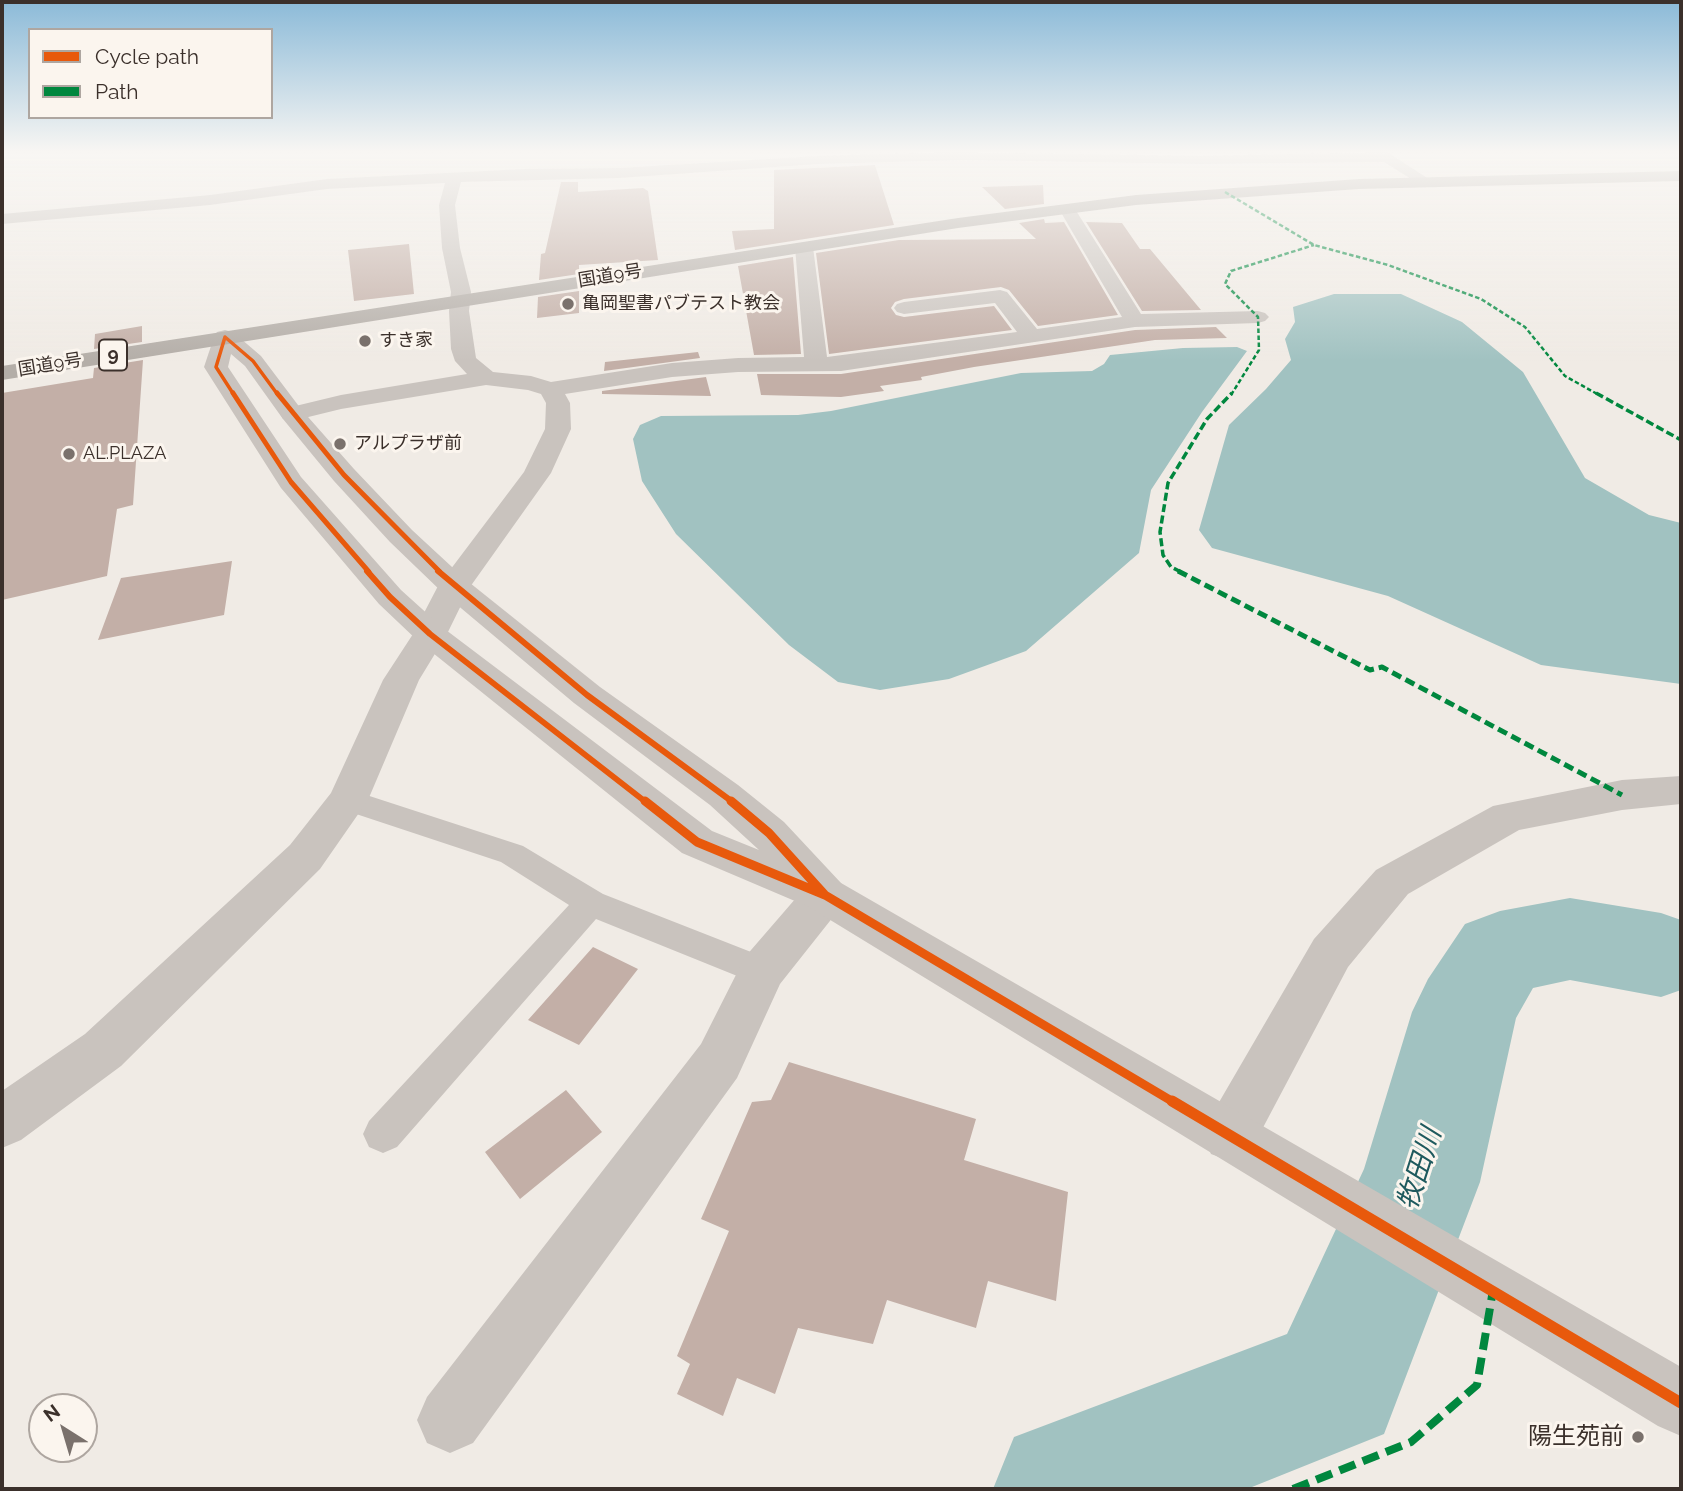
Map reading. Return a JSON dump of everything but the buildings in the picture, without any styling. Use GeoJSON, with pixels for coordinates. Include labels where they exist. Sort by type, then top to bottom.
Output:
{"type":"FeatureCollection","features":[{"type":"Feature","properties":{"kind":"highway","name":"国道9号"},"geometry":{"type":"LineString","coordinates":[[2,373],[459,300],[980,222]]}},
{"type":"Feature","properties":{"kind":"street"},"geometry":{"type":"LineString","coordinates":[[449,222],[451,248],[461,292],[459,300],[462,349],[466,361],[486,379]]}},
{"type":"Feature","properties":{"kind":"street"},"geometry":{"type":"LineString","coordinates":[[1075,222],[1135,321]]}},
{"type":"Feature","properties":{"kind":"street"},"geometry":{"type":"LineString","coordinates":[[804,247],[817,364]]}},
{"type":"Feature","properties":{"kind":"street"},"geometry":{"type":"LineString","coordinates":[[904,308],[1000,296],[1031,336]]}},
{"type":"Feature","properties":{"kind":"street"},"geometry":{"type":"LineString","coordinates":[[292,414],[341,402],[486,379],[531,383],[550,389],[672,370],[841,364],[1135,321],[1258,317]]}},
{"type":"Feature","properties":{"kind":"street"},"geometry":{"type":"LineString","coordinates":[[825,895],[769,833],[724,795],[587,695],[454,586],[401,536],[344,475],[292,414],[253,361],[225,337],[216,367],[292,482],[390,597],[430,634],[697,842],[825,895],[1681,1403]]}},
{"type":"Feature","properties":{"kind":"street"},"geometry":{"type":"LineString","coordinates":[[2,1122],[103,1050],[226,936],[305,857],[348,800],[401,680],[430,634],[454,586],[537,473],[558,429],[558,403],[550,389]]}},
{"type":"Feature","properties":{"kind":"street"},"geometry":{"type":"LineString","coordinates":[[1230,1135],[1331,953],[1392,881],[1508,817],[1622,795],[1681,790]]}},
{"type":"Feature","properties":{"kind":"street"},"geometry":{"type":"LineString","coordinates":[[450,1420],[719,1060],[762,971],[825,895]]}},
{"type":"Feature","properties":{"kind":"lane"},"geometry":{"type":"LineString","coordinates":[[348,800],[512,854],[591,903],[762,971]]}},
{"type":"Feature","properties":{"kind":"lane"},"geometry":{"type":"LineString","coordinates":[[383,1134],[591,903]]}},
{"type":"Feature","properties":{"kind":"water"},"geometry":{"type":"Polygon","coordinates":[[[1334,294],[1401,294],[1462,322],[1523,372],[1585,478],[1649,515],[1681,523],[1681,684],[1541,665],[1388,596],[1212,548],[1199,530],[1229,425],[1291,360],[1285,339],[1295,322],[1293,307],[1334,294]]]}},
{"type":"Feature","properties":{"kind":"water"},"geometry":{"type":"Polygon","coordinates":[[[1237,347],[1247,351],[1202,412],[1151,490],[1139,553],[1026,651],[949,679],[880,690],[838,682],[789,645],[676,534],[642,481],[633,439],[640,425],[661,416],[798,415],[831,411],[1021,373],[1092,371],[1104,364],[1110,355],[1183,348],[1237,347]]]}},
{"type":"Feature","properties":{"kind":"waterway"},"geometry":{"type":"LineString","coordinates":[[1681,927],[1661,955],[1681,965]]}},
{"type":"Feature","properties":{"kind":"waterway","name":"牧田川"},"geometry":{"type":"LineString","coordinates":[[1066,1489],[1335,1385],[1420,1182],[1465,1012],[1500,953],[1570,939],[1661,955]]}},
{"type":"Feature","properties":{"kind":"marked path"},"geometry":{"type":"LineString","coordinates":[[1275,222],[1314,245],[1388,265],[1481,299],[1525,327],[1565,376],[1681,440]]}},
{"type":"Feature","properties":{"kind":"marked path"},"geometry":{"type":"LineString","coordinates":[[1314,245],[1231,271],[1225,284],[1258,317],[1259,350],[1230,396],[1207,419],[1168,483],[1160,532],[1163,555],[1171,567],[1370,670],[1382,667],[1622,795]]}},
{"type":"Feature","properties":{"kind":"marked path"},"geometry":{"type":"LineString","coordinates":[[1293,1489],[1411,1442],[1477,1385],[1493,1290]]}},
{"type":"Feature","properties":{"kind":"cycle path"},"geometry":{"type":"LineString","coordinates":[[825,895],[769,833],[724,795],[587,695],[454,586],[401,536],[344,475],[292,414],[253,361],[225,337],[216,367],[291,482],[390,597],[430,634],[697,842],[825,895],[1681,1403]]}},
{"type":"Feature","properties":{"kind":"place","name":"亀岡聖書パブテスト教会"},"geometry":{"type":"Point","coordinates":[568,304]}},
{"type":"Feature","properties":{"kind":"place","name":"すき家"},"geometry":{"type":"Point","coordinates":[365,341]}},
{"type":"Feature","properties":{"kind":"place","name":"アルプラザ前"},"geometry":{"type":"Point","coordinates":[340,444]}},
{"type":"Feature","properties":{"kind":"place","name":"AL.PLAZA"},"geometry":{"type":"Point","coordinates":[69,454]}},
{"type":"Feature","properties":{"kind":"place","name":"陽生苑前"},"geometry":{"type":"Point","coordinates":[1638,1437]}}]}
